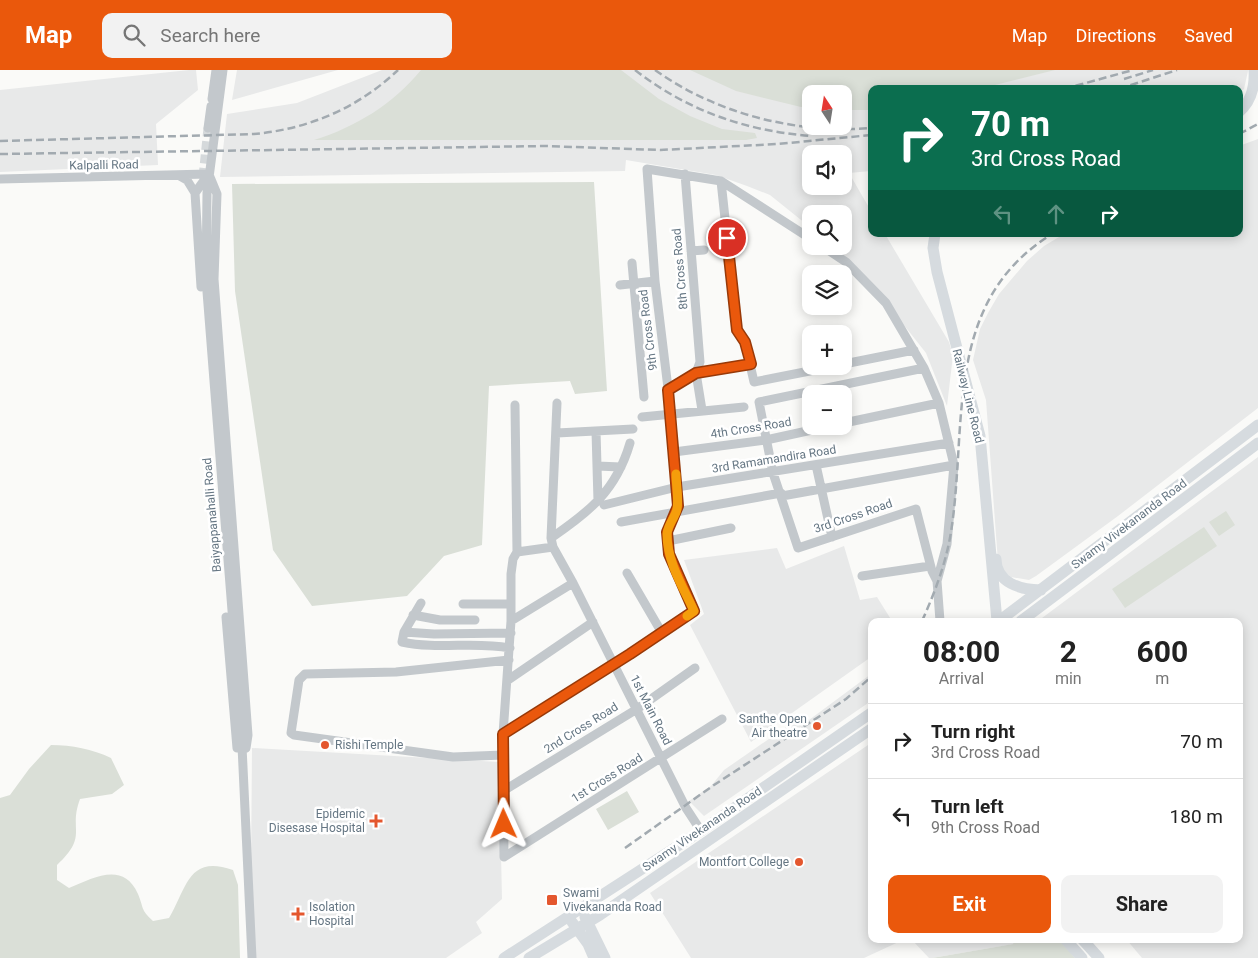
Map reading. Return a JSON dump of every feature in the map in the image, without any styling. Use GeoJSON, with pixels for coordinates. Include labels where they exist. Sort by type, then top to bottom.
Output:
{"type":"FeatureCollection","features":[{"type":"Feature","properties":{"kind":"main road"},"geometry":{"type":"LineString","coordinates":[[1243,108],[1249,101],[1254,70]]}},
{"type":"Feature","properties":{"kind":"main road","name":"Railway Line Road"},"geometry":{"type":"LineString","coordinates":[[935,237],[937,272],[980,436],[998,618]]}},
{"type":"Feature","properties":{"kind":"main road"},"geometry":{"type":"LineString","coordinates":[[942,237],[940,248],[944,272],[985,434],[996,566],[1008,582],[1013,585],[1029,590],[1041,590]]}},
{"type":"Feature","properties":{"kind":"main road","name":"Swamy Vivekananda Road"},"geometry":{"type":"LineString","coordinates":[[1002,618],[1258,426]]}},
{"type":"Feature","properties":{"kind":"main road","name":"Swamy Vivekananda Road"},"geometry":{"type":"LineString","coordinates":[[1025,618],[1258,443]]}},
{"type":"Feature","properties":{"kind":"main road","name":"Swamy Vivekananda Road"},"geometry":{"type":"LineString","coordinates":[[504,958],[701,831],[868,715]]}},
{"type":"Feature","properties":{"kind":"main road","name":"Swamy Vivekananda Road"},"geometry":{"type":"LineString","coordinates":[[530,958],[588,922],[868,731]]}},
{"type":"Feature","properties":{"kind":"main road"},"geometry":{"type":"LineString","coordinates":[[580,910],[588,922],[605,958]]}},
{"type":"Feature","properties":{"kind":"main road"},"geometry":{"type":"LineString","coordinates":[[569,917],[588,944],[594,958]]}},
{"type":"Feature","properties":{"kind":"main road"},"geometry":{"type":"LineString","coordinates":[[1069,943],[1082,958]]}},
{"type":"Feature","properties":{"kind":"main road"},"geometry":{"type":"LineString","coordinates":[[1086,943],[1099,958]]}},
{"type":"Feature","properties":{"kind":"street"},"geometry":{"type":"LineString","coordinates":[[208,128],[216,70]]}},
{"type":"Feature","properties":{"kind":"street","name":"Baiyappanahalli Road"},"geometry":{"type":"LineString","coordinates":[[223,70],[207,193],[206,279],[241,725],[252,958]]}},
{"type":"Feature","properties":{"kind":"street","name":"9th Cross Road"},"geometry":{"type":"LineString","coordinates":[[676,514],[671,412],[655,281],[647,169],[685,174]]}},
{"type":"Feature","properties":{"kind":"street"},"geometry":{"type":"LineString","coordinates":[[685,174],[721,181],[802,233]]}},
{"type":"Feature","properties":{"kind":"street","name":"8th Cross Road"},"geometry":{"type":"LineString","coordinates":[[685,174],[700,362],[696,373]]}},
{"type":"Feature","properties":{"kind":"street"},"geometry":{"type":"LineString","coordinates":[[180,176],[187,180],[195,193],[235,737],[242,770]]}},
{"type":"Feature","properties":{"kind":"street","name":"Kalpalli Road"},"geometry":{"type":"LineString","coordinates":[[0,179],[180,176],[204,178]]}},
{"type":"Feature","properties":{"kind":"street"},"geometry":{"type":"LineString","coordinates":[[195,193],[204,178],[217,194],[214,279],[248,735],[242,770]]}},
{"type":"Feature","properties":{"kind":"street"},"geometry":{"type":"LineString","coordinates":[[721,181],[737,330],[745,342],[754,382],[802,373]]}},
{"type":"Feature","properties":{"kind":"street"},"geometry":{"type":"LineString","coordinates":[[691,251],[704,250]]}},
{"type":"Feature","properties":{"kind":"street"},"geometry":{"type":"LineString","coordinates":[[836,255],[846,262],[886,303],[924,368],[939,403],[954,465],[946,544],[937,581],[940,618]]}},
{"type":"Feature","properties":{"kind":"street"},"geometry":{"type":"LineString","coordinates":[[632,262],[644,396]]}},
{"type":"Feature","properties":{"kind":"street"},"geometry":{"type":"LineString","coordinates":[[620,285],[655,281]]}},
{"type":"Feature","properties":{"kind":"street"},"geometry":{"type":"LineString","coordinates":[[852,362],[914,350]]}},
{"type":"Feature","properties":{"kind":"street"},"geometry":{"type":"LineString","coordinates":[[668,390],[696,373],[751,364]]}},
{"type":"Feature","properties":{"kind":"street"},"geometry":{"type":"LineString","coordinates":[[782,495],[773,473],[759,402],[924,368]]}},
{"type":"Feature","properties":{"kind":"street"},"geometry":{"type":"LineString","coordinates":[[696,373],[702,410]]}},
{"type":"Feature","properties":{"kind":"street"},"geometry":{"type":"LineString","coordinates":[[552,543],[557,403]]}},
{"type":"Feature","properties":{"kind":"street"},"geometry":{"type":"LineString","coordinates":[[852,421],[939,403]]}},
{"type":"Feature","properties":{"kind":"street"},"geometry":{"type":"LineString","coordinates":[[504,791],[503,734],[512,621],[511,574],[517,552],[515,405]]}},
{"type":"Feature","properties":{"kind":"street"},"geometry":{"type":"LineString","coordinates":[[642,417],[671,412],[744,407]]}},
{"type":"Feature","properties":{"kind":"street"},"geometry":{"type":"LineString","coordinates":[[557,433],[633,429]]}},
{"type":"Feature","properties":{"kind":"street"},"geometry":{"type":"LineString","coordinates":[[596,431],[601,503]]}},
{"type":"Feature","properties":{"kind":"street","name":"4th Cross Road"},"geometry":{"type":"LineString","coordinates":[[674,452],[766,440],[802,432]]}},
{"type":"Feature","properties":{"kind":"street"},"geometry":{"type":"LineString","coordinates":[[517,552],[552,543],[601,503],[621,467],[630,443]]}},
{"type":"Feature","properties":{"kind":"street","name":"3rd Ramamandira Road"},"geometry":{"type":"LineString","coordinates":[[601,503],[676,487],[773,473],[949,443]]}},
{"type":"Feature","properties":{"kind":"street"},"geometry":{"type":"LineString","coordinates":[[621,522],[954,465]]}},
{"type":"Feature","properties":{"kind":"street"},"geometry":{"type":"LineString","coordinates":[[597,466],[621,467]]}},
{"type":"Feature","properties":{"kind":"street"},"geometry":{"type":"LineString","coordinates":[[816,466],[832,536]]}},
{"type":"Feature","properties":{"kind":"street","name":"3rd Cross Road"},"geometry":{"type":"LineString","coordinates":[[782,495],[798,548],[916,509],[930,566]]}},
{"type":"Feature","properties":{"kind":"street"},"geometry":{"type":"LineString","coordinates":[[503,734],[614,665],[694,611],[669,554],[669,524],[676,514]]}},
{"type":"Feature","properties":{"kind":"street"},"geometry":{"type":"LineString","coordinates":[[668,541],[731,528]]}},
{"type":"Feature","properties":{"kind":"street","name":"1st Main Road"},"geometry":{"type":"LineString","coordinates":[[552,543],[574,583],[686,808],[701,831]]}},
{"type":"Feature","properties":{"kind":"street"},"geometry":{"type":"LineString","coordinates":[[862,576],[930,566],[937,581]]}},
{"type":"Feature","properties":{"kind":"street"},"geometry":{"type":"LineString","coordinates":[[627,573],[662,633]]}},
{"type":"Feature","properties":{"kind":"street"},"geometry":{"type":"LineString","coordinates":[[512,621],[574,583]]}},
{"type":"Feature","properties":{"kind":"street"},"geometry":{"type":"LineString","coordinates":[[422,603],[413,615],[401,641],[408,643],[510,648]]}},
{"type":"Feature","properties":{"kind":"street"},"geometry":{"type":"LineString","coordinates":[[464,604],[511,604]]}},
{"type":"Feature","properties":{"kind":"street"},"geometry":{"type":"LineString","coordinates":[[413,615],[440,620],[475,620]]}},
{"type":"Feature","properties":{"kind":"street"},"geometry":{"type":"LineString","coordinates":[[508,680],[593,622]]}},
{"type":"Feature","properties":{"kind":"street"},"geometry":{"type":"LineString","coordinates":[[404,632],[434,634],[511,633]]}},
{"type":"Feature","properties":{"kind":"street"},"geometry":{"type":"LineString","coordinates":[[503,756],[453,757],[344,744],[294,736],[291,733],[299,680],[305,674],[396,672],[509,660]]}},
{"type":"Feature","properties":{"kind":"street","name":"2nd Cross Road"},"geometry":{"type":"LineString","coordinates":[[504,791],[637,708],[695,668]]}},
{"type":"Feature","properties":{"kind":"street","name":"1st Cross Road"},"geometry":{"type":"LineString","coordinates":[[504,791],[504,857],[722,719]]}},
{"type":"Feature","properties":{"kind":"shaded area"},"geometry":{"type":"Polygon","coordinates":[[[196,70],[198,90],[156,124],[158,165],[0,172],[0,90],[196,70]]]}},
{"type":"Feature","properties":{"kind":"shaded area"},"geometry":{"type":"Polygon","coordinates":[[[237,70],[338,70],[232,100],[237,70]]]}},
{"type":"Feature","properties":{"kind":"shaded area"},"geometry":{"type":"Polygon","coordinates":[[[382,70],[1248,70],[1243,90],[1243,85],[868,85],[868,171],[852,173],[852,145],[802,145],[802,195],[852,195],[852,178],[868,206],[868,237],[887,237],[949,342],[953,355],[947,406],[926,353],[892,310],[842,255],[852,255],[852,205],[802,205],[802,221],[770,195],[716,175],[626,160],[625,171],[220,177],[227,114],[297,103],[382,70]]]}},
{"type":"Feature","properties":{"kind":"shaded area"},"geometry":{"type":"Polygon","coordinates":[[[421,70],[621,70],[659,99],[690,116],[722,129],[755,133],[757,138],[746,140],[314,140],[330,135],[373,113],[386,104],[421,70]]]}},
{"type":"Feature","properties":{"kind":"shaded area"},"geometry":{"type":"Polygon","coordinates":[[[690,70],[1055,70],[995,85],[868,85],[868,110],[852,110],[852,85],[802,85],[801,107],[736,91],[690,70]]]}},
{"type":"Feature","properties":{"kind":"shaded area"},"geometry":{"type":"Polygon","coordinates":[[[1258,139],[1258,408],[1118,516],[1036,576],[1029,580],[1011,577],[1002,570],[998,562],[986,400],[973,360],[980,329],[988,313],[999,294],[1027,261],[1044,246],[1059,237],[1243,237],[1243,145],[1258,139]]]}},
{"type":"Feature","properties":{"kind":"shaded area"},"geometry":{"type":"Polygon","coordinates":[[[594,182],[607,391],[575,394],[570,381],[489,386],[482,545],[444,556],[407,596],[312,606],[273,550],[235,291],[232,184],[594,182]]]}},
{"type":"Feature","properties":{"kind":"shaded area"},"geometry":{"type":"Polygon","coordinates":[[[1258,457],[1258,958],[1142,958],[1129,943],[1243,943],[1243,618],[1042,618],[1258,457]]]}},
{"type":"Feature","properties":{"kind":"shaded area"},"geometry":{"type":"Polygon","coordinates":[[[1226,511],[1235,525],[1219,536],[1209,522],[1226,511]]]}},
{"type":"Feature","properties":{"kind":"shaded area"},"geometry":{"type":"Polygon","coordinates":[[[1204,527],[1217,546],[1125,608],[1112,589],[1204,527]]]}},
{"type":"Feature","properties":{"kind":"shaded area"},"geometry":{"type":"Polygon","coordinates":[[[844,546],[860,600],[877,597],[890,618],[868,618],[868,659],[751,742],[690,625],[704,614],[684,560],[777,548],[786,569],[844,546]]]}},
{"type":"Feature","properties":{"kind":"shaded area"},"geometry":{"type":"Polygon","coordinates":[[[868,676],[868,703],[704,816],[689,801],[711,786],[724,770],[805,714],[809,720],[868,676]]]}},
{"type":"Feature","properties":{"kind":"shaded area"},"geometry":{"type":"Polygon","coordinates":[[[51,745],[82,748],[111,758],[124,785],[112,794],[80,799],[77,810],[75,839],[67,855],[57,865],[57,880],[69,888],[107,875],[116,875],[124,878],[132,884],[144,911],[153,921],[169,918],[185,885],[198,870],[218,866],[233,870],[238,885],[240,958],[0,958],[0,798],[10,795],[29,769],[51,745]]]}},
{"type":"Feature","properties":{"kind":"shaded area"},"geometry":{"type":"Polygon","coordinates":[[[868,745],[868,943],[896,943],[864,958],[691,958],[650,893],[868,745]]]}},
{"type":"Feature","properties":{"kind":"shaded area","name":"Epidemic Disesase Hospital"},"geometry":{"type":"Polygon","coordinates":[[[252,748],[499,762],[502,899],[476,922],[482,933],[446,958],[256,958],[251,870],[252,748]]]}},
{"type":"Feature","properties":{"kind":"shaded area"},"geometry":{"type":"Polygon","coordinates":[[[627,791],[639,812],[608,830],[596,809],[627,791]]]}},
{"type":"Feature","properties":{"kind":"shaded area"},"geometry":{"type":"Polygon","coordinates":[[[915,943],[1014,943],[1014,944],[929,958],[915,943]]]}},
{"type":"Feature","properties":{"kind":"shaded area"},"geometry":{"type":"Polygon","coordinates":[[[1062,943],[1075,958],[932,958],[1013,944],[1062,943]]]}},
{"type":"Feature","properties":{"kind":"tunnel"},"geometry":{"type":"LineString","coordinates":[[203,177],[208,128]]}},
{"type":"Feature","properties":{"kind":"railway"},"geometry":{"type":"LineString","coordinates":[[0,141],[254,134],[274,131],[313,122],[349,106],[383,83],[398,70]]}},
{"type":"Feature","properties":{"kind":"railway"},"geometry":{"type":"LineString","coordinates":[[635,70],[676,97],[697,108],[741,124],[812,136]]}},
{"type":"Feature","properties":{"kind":"railway"},"geometry":{"type":"LineString","coordinates":[[655,70],[704,98],[758,118],[814,128],[868,128]]}},
{"type":"Feature","properties":{"kind":"railway"},"geometry":{"type":"LineString","coordinates":[[1079,85],[1133,70]]}},
{"type":"Feature","properties":{"kind":"railway"},"geometry":{"type":"LineString","coordinates":[[1124,79],[1153,70]]}},
{"type":"Feature","properties":{"kind":"railway"},"geometry":{"type":"LineString","coordinates":[[1131,85],[1177,70]]}},
{"type":"Feature","properties":{"kind":"railway"},"geometry":{"type":"LineString","coordinates":[[1243,132],[1258,124]]}},
{"type":"Feature","properties":{"kind":"railway"},"geometry":{"type":"LineString","coordinates":[[0,154],[546,146],[660,150],[778,144],[868,135]]}},
{"type":"Feature","properties":{"kind":"railway"},"geometry":{"type":"LineString","coordinates":[[923,618],[940,577],[951,532],[956,491],[961,408],[967,368],[976,330],[992,294],[1017,262],[1048,237]]}},
{"type":"Feature","properties":{"kind":"railway"},"geometry":{"type":"LineString","coordinates":[[625,848],[714,785],[846,699],[868,680]]}},
{"type":"Feature","properties":{"kind":"slow traffic"},"geometry":{"type":"LineString","coordinates":[[676,474],[678,506],[667,532],[669,554],[694,611],[687,616]]}},
{"type":"Feature","properties":{"kind":"place","name":"Santhe Open Air theatre"},"geometry":{"type":"Point","coordinates":[817,726]}},
{"type":"Feature","properties":{"kind":"place","name":"Rishi Temple"},"geometry":{"type":"Point","coordinates":[325,745]}},
{"type":"Feature","properties":{"kind":"place","name":"Epidemic Disesase Hospital"},"geometry":{"type":"Point","coordinates":[376,821]}},
{"type":"Feature","properties":{"kind":"place","name":"Montfort College"},"geometry":{"type":"Point","coordinates":[799,862]}},
{"type":"Feature","properties":{"kind":"place","name":"Swami Vivekananda Road"},"geometry":{"type":"Point","coordinates":[552,900]}},
{"type":"Feature","properties":{"kind":"place","name":"Isolation Hospital"},"geometry":{"type":"Point","coordinates":[298,914]}},
{"type":"Feature","properties":{"kind":"route"},"geometry":{"type":"LineString","coordinates":[[504,824],[503,734],[630,654],[694,611],[669,554],[667,532],[678,506],[668,390],[681,384],[696,373],[751,364],[745,342],[737,330],[727,238]]}}]}
